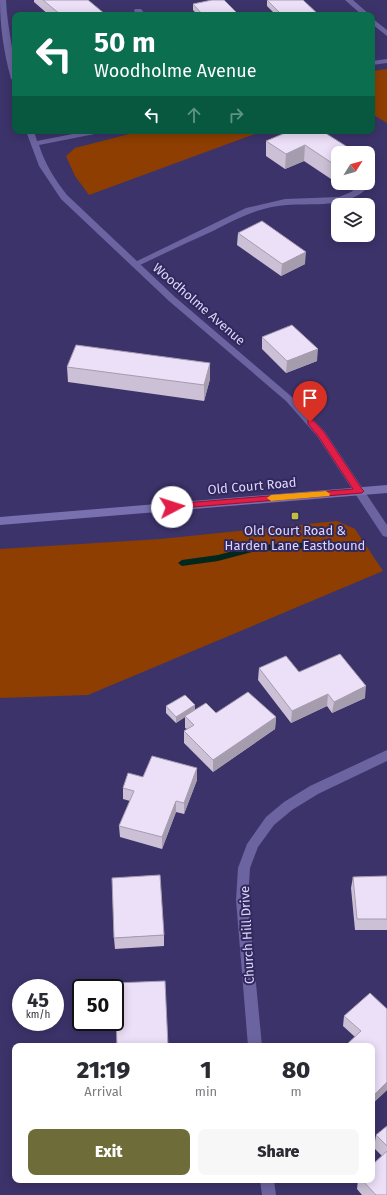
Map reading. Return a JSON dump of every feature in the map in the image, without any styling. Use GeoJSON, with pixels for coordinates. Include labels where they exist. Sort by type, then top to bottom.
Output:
{"type":"FeatureCollection","features":[{"type":"Feature","properties":{"kind":"main road","name":"Old Court Road"},"geometry":{"type":"LineString","coordinates":[[0,521],[387,489]]}},
{"type":"Feature","properties":{"kind":"street"},"geometry":{"type":"LineString","coordinates":[[2,0],[5,42],[12,68]]}},
{"type":"Feature","properties":{"kind":"street"},"geometry":{"type":"LineString","coordinates":[[349,0],[363,12]]}},
{"type":"Feature","properties":{"kind":"street"},"geometry":{"type":"LineString","coordinates":[[375,23],[387,34]]}},
{"type":"Feature","properties":{"kind":"street"},"geometry":{"type":"LineString","coordinates":[[375,63],[387,61]]}},
{"type":"Feature","properties":{"kind":"street","name":"Woodholme Avenue"},"geometry":{"type":"LineString","coordinates":[[31,134],[50,179],[64,197],[172,299],[289,399],[321,434],[387,533]]}},
{"type":"Feature","properties":{"kind":"street"},"geometry":{"type":"LineString","coordinates":[[34,144],[85,134]]}},
{"type":"Feature","properties":{"kind":"street"},"geometry":{"type":"LineString","coordinates":[[135,264],[260,206],[285,202],[326,202],[354,194],[359,190]]}},
{"type":"Feature","properties":{"kind":"street","name":"Church Hill Drive"},"geometry":{"type":"LineString","coordinates":[[255,1043],[242,900],[244,868],[254,844],[270,821],[288,806],[314,790],[387,755]]}},
{"type":"Feature","properties":{"kind":"street"},"geometry":{"type":"LineString","coordinates":[[267,1183],[268,1195]]}},
{"type":"Feature","properties":{"kind":"shaded area"},"geometry":{"type":"Polygon","coordinates":[[[387,69],[387,123],[375,116],[375,71],[387,69]]]}},
{"type":"Feature","properties":{"kind":"shaded area"},"geometry":{"type":"Polygon","coordinates":[[[129,134],[255,134],[89,195],[75,176],[66,156],[75,148],[129,134]]]}},
{"type":"Feature","properties":{"kind":"shaded area"},"geometry":{"type":"Polygon","coordinates":[[[337,521],[355,529],[383,571],[88,695],[0,698],[0,549],[160,539],[337,521]]]}},
{"type":"Feature","properties":{"kind":"building"},"geometry":{"type":"Polygon","coordinates":[[[43,0],[88,0],[102,12],[57,12],[43,0]]]}},
{"type":"Feature","properties":{"kind":"building"},"geometry":{"type":"Polygon","coordinates":[[[212,0],[224,0],[236,12],[200,12],[193,4],[212,0]]]}},
{"type":"Feature","properties":{"kind":"building"},"geometry":{"type":"Polygon","coordinates":[[[267,0],[303,0],[316,12],[279,12],[267,0]]]}},
{"type":"Feature","properties":{"kind":"building"},"geometry":{"type":"Polygon","coordinates":[[[283,134],[327,134],[346,146],[331,146],[331,162],[305,145],[286,154],[266,141],[283,134]]]}},
{"type":"Feature","properties":{"kind":"building"},"geometry":{"type":"Polygon","coordinates":[[[262,221],[306,252],[282,264],[238,233],[262,221]]]}},
{"type":"Feature","properties":{"kind":"building"},"geometry":{"type":"Polygon","coordinates":[[[292,325],[318,349],[287,361],[262,337],[292,325]]]}},
{"type":"Feature","properties":{"kind":"building"},"geometry":{"type":"Polygon","coordinates":[[[76,345],[210,363],[204,385],[67,367],[76,345]]]}},
{"type":"Feature","properties":{"kind":"building"},"geometry":{"type":"Polygon","coordinates":[[[340,654],[366,686],[334,702],[328,694],[292,711],[259,668],[286,656],[299,672],[340,654]]]}},
{"type":"Feature","properties":{"kind":"building"},"geometry":{"type":"Polygon","coordinates":[[[248,692],[276,717],[213,760],[184,731],[194,725],[185,716],[206,703],[216,713],[248,692]]]}},
{"type":"Feature","properties":{"kind":"building"},"geometry":{"type":"Polygon","coordinates":[[[185,695],[195,705],[176,717],[166,706],[185,695]]]}},
{"type":"Feature","properties":{"kind":"building"},"geometry":{"type":"Polygon","coordinates":[[[152,756],[197,768],[184,803],[176,801],[162,837],[119,826],[134,791],[123,788],[128,773],[143,777],[152,756]]]}},
{"type":"Feature","properties":{"kind":"building"},"geometry":{"type":"Polygon","coordinates":[[[160,875],[164,935],[114,938],[112,878],[160,875]]]}},
{"type":"Feature","properties":{"kind":"building"},"geometry":{"type":"Polygon","coordinates":[[[387,876],[387,919],[357,919],[353,877],[387,876]]]}},
{"type":"Feature","properties":{"kind":"building"},"geometry":{"type":"Polygon","coordinates":[[[165,981],[168,1043],[117,1043],[117,1031],[124,1031],[124,983],[165,981]]]}},
{"type":"Feature","properties":{"kind":"building"},"geometry":{"type":"Polygon","coordinates":[[[370,993],[387,1009],[387,1082],[375,1094],[375,1043],[348,1043],[361,1031],[344,1016],[370,993]]]}},
{"type":"Feature","properties":{"kind":"building"},"geometry":{"type":"Polygon","coordinates":[[[387,1126],[387,1146],[376,1135],[387,1126]]]}},
{"type":"Feature","properties":{"kind":"building"},"geometry":{"type":"Polygon","coordinates":[[[387,1151],[387,1195],[376,1195],[365,1183],[375,1183],[375,1162],[387,1151]]]}},
{"type":"Feature","properties":{"kind":"waterway"},"geometry":{"type":"LineString","coordinates":[[182,563],[218,558],[252,549],[287,546],[343,545]]}},
{"type":"Feature","properties":{"kind":"slow traffic"},"geometry":{"type":"LineString","coordinates":[[271,498],[326,494]]}},
{"type":"Feature","properties":{"kind":"place","name":"Old Court Road & Harden Lane Eastbound"},"geometry":{"type":"Point","coordinates":[295,516]}},
{"type":"Feature","properties":{"kind":"route"},"geometry":{"type":"LineString","coordinates":[[172,507],[359,491],[321,434],[310,422]]}}]}
